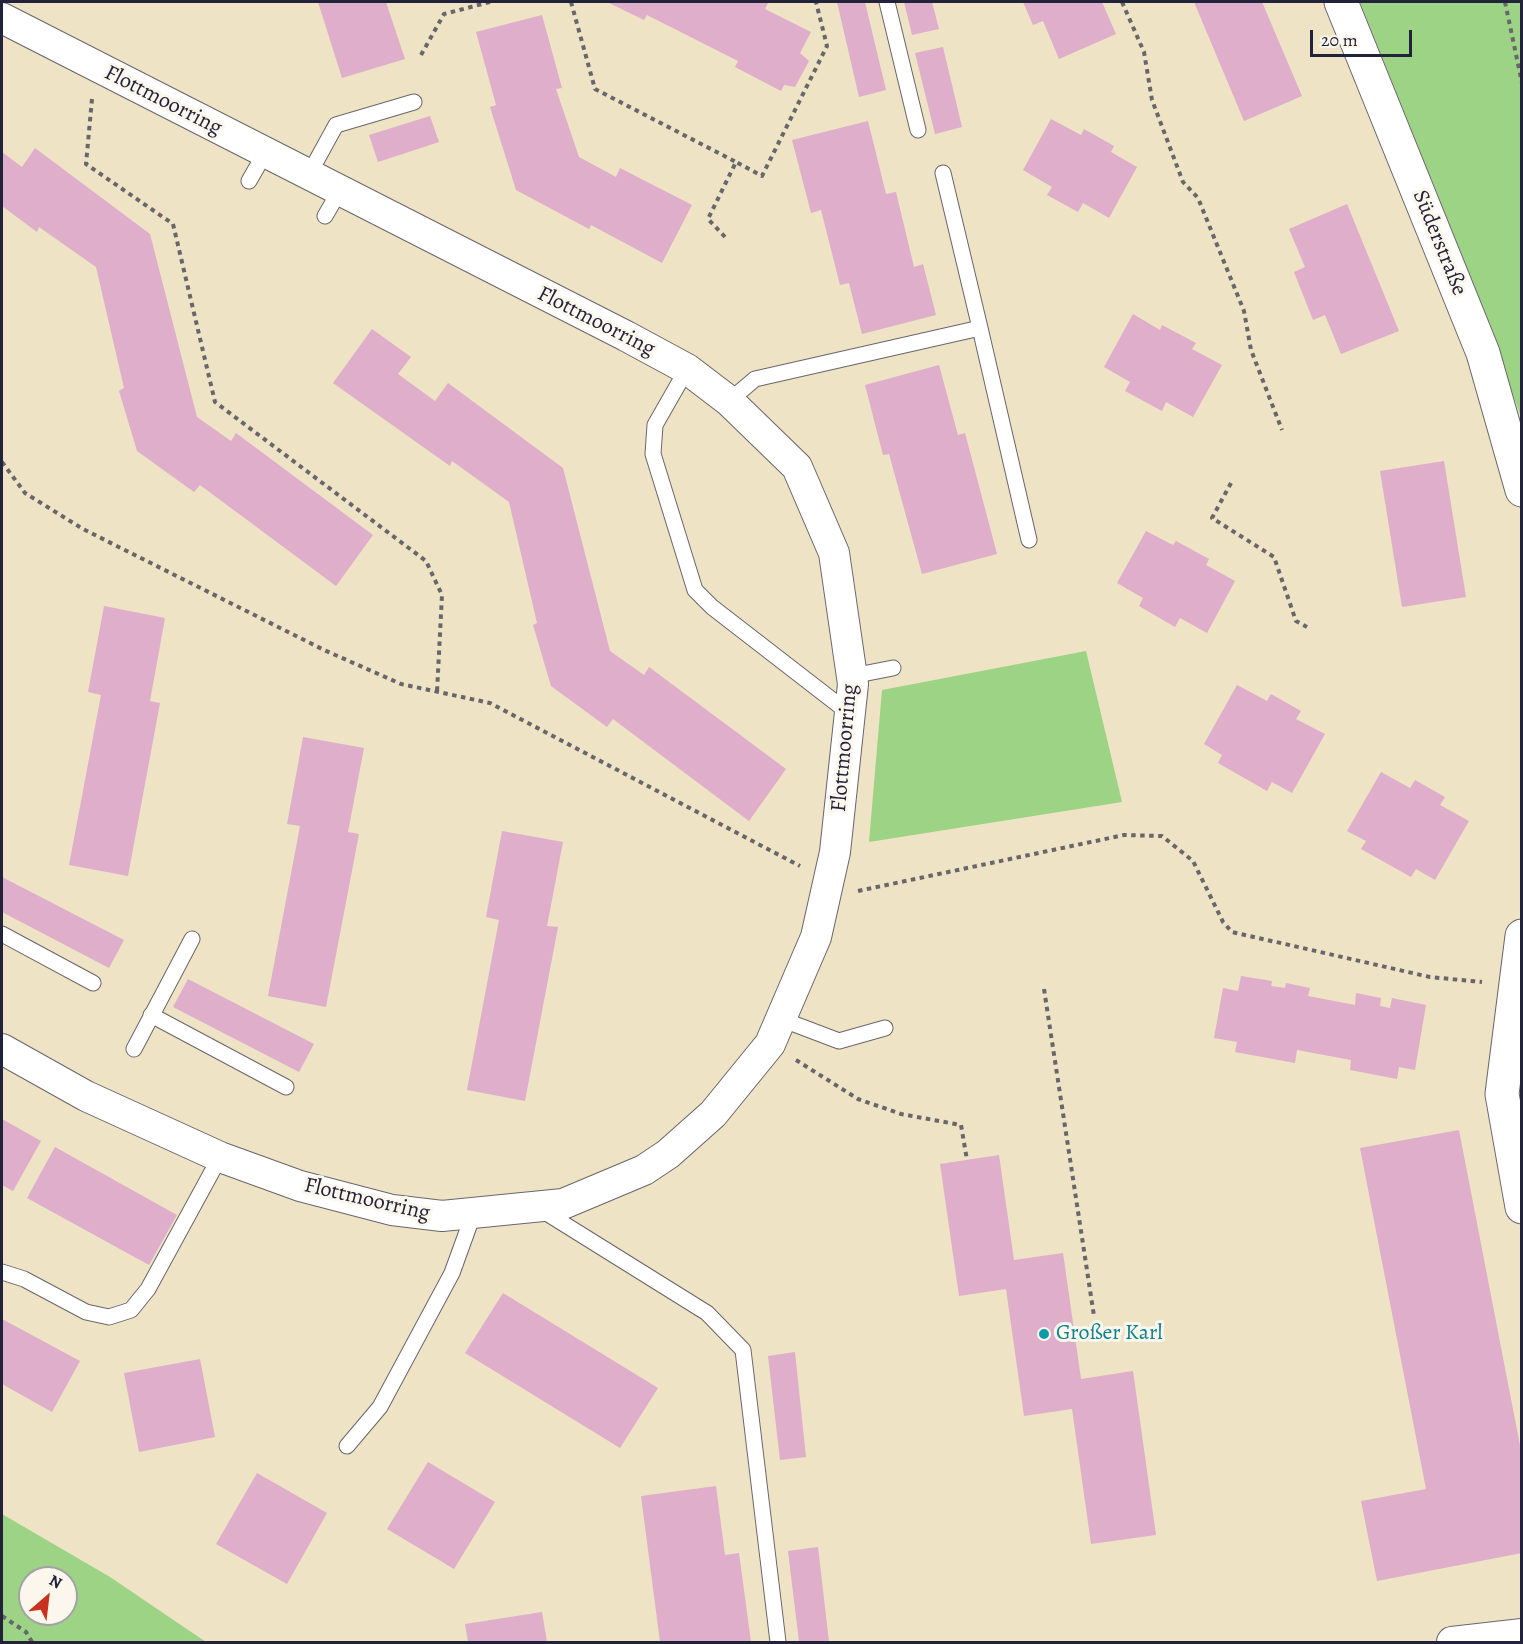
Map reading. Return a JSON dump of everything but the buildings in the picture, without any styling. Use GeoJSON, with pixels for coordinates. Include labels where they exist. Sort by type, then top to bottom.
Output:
{"type":"FeatureCollection","features":[{"type":"Feature","properties":{"kind":"street","name":"Süderstraße"},"geometry":{"type":"LineString","coordinates":[[1341,2],[1483,353],[1521,490]]}},
{"type":"Feature","properties":{"kind":"street","name":"Flottmoorring"},"geometry":{"type":"LineString","coordinates":[[2,18],[308,176],[332,204],[626,336],[687,369],[729,401],[796,467],[801,477],[834,553],[852,676],[835,852],[816,937],[776,1031],[713,1114],[668,1154],[644,1170],[563,1204],[472,1215],[441,1216],[392,1210],[300,1186],[220,1157],[86,1096],[2,1049]]}},
{"type":"Feature","properties":{"kind":"street"},"geometry":{"type":"LineString","coordinates":[[1521,936],[1502,1094],[1521,1207]]}},
{"type":"Feature","properties":{"kind":"street"},"geometry":{"type":"LineString","coordinates":[[1452,1642],[1521,1634]]}},
{"type":"Feature","properties":{"kind":"lane"},"geometry":{"type":"LineString","coordinates":[[887,2],[918,130]]}},
{"type":"Feature","properties":{"kind":"lane"},"geometry":{"type":"LineString","coordinates":[[308,176],[336,125],[414,102]]}},
{"type":"Feature","properties":{"kind":"lane"},"geometry":{"type":"LineString","coordinates":[[249,181],[265,153]]}},
{"type":"Feature","properties":{"kind":"lane"},"geometry":{"type":"LineString","coordinates":[[943,173],[1029,540]]}},
{"type":"Feature","properties":{"kind":"lane"},"geometry":{"type":"LineString","coordinates":[[729,401],[754,379],[980,328]]}},
{"type":"Feature","properties":{"kind":"lane"},"geometry":{"type":"LineString","coordinates":[[687,369],[656,425],[653,454],[695,590],[712,607],[849,713]]}},
{"type":"Feature","properties":{"kind":"lane"},"geometry":{"type":"LineString","coordinates":[[852,676],[893,668]]}},
{"type":"Feature","properties":{"kind":"lane"},"geometry":{"type":"LineString","coordinates":[[2,934],[93,983]]}},
{"type":"Feature","properties":{"kind":"lane"},"geometry":{"type":"LineString","coordinates":[[134,1049],[192,939]]}},
{"type":"Feature","properties":{"kind":"lane"},"geometry":{"type":"LineString","coordinates":[[151,1015],[286,1087]]}},
{"type":"Feature","properties":{"kind":"lane"},"geometry":{"type":"LineString","coordinates":[[776,1031],[839,1041],[885,1028]]}},
{"type":"Feature","properties":{"kind":"lane"},"geometry":{"type":"LineString","coordinates":[[2,1272],[24,1279],[86,1312],[109,1317],[131,1310],[148,1289],[220,1157]]}},
{"type":"Feature","properties":{"kind":"lane"},"geometry":{"type":"LineString","coordinates":[[538,1207],[707,1313],[743,1350],[778,1642]]}},
{"type":"Feature","properties":{"kind":"lane"},"geometry":{"type":"LineString","coordinates":[[347,1446],[380,1407],[452,1273],[472,1215]]}},
{"type":"Feature","properties":{"kind":"path"},"geometry":{"type":"LineString","coordinates":[[420,55],[444,14],[490,2]]}},
{"type":"Feature","properties":{"kind":"path"},"geometry":{"type":"LineString","coordinates":[[571,2],[595,89],[762,176],[827,46],[816,2]]}},
{"type":"Feature","properties":{"kind":"path"},"geometry":{"type":"LineString","coordinates":[[1122,2],[1144,52],[1152,100],[1183,182],[1198,198],[1244,311],[1251,350],[1282,430]]}},
{"type":"Feature","properties":{"kind":"path"},"geometry":{"type":"LineString","coordinates":[[1505,2],[1521,83]]}},
{"type":"Feature","properties":{"kind":"path"},"geometry":{"type":"LineString","coordinates":[[95,66],[86,164],[173,224],[215,402],[426,561],[442,595],[437,692]]}},
{"type":"Feature","properties":{"kind":"path"},"geometry":{"type":"LineString","coordinates":[[724,237],[708,219],[735,162]]}},
{"type":"Feature","properties":{"kind":"path"},"geometry":{"type":"LineString","coordinates":[[2,462],[25,493],[82,529],[324,650],[400,684],[490,703],[773,851],[828,883],[856,891],[1124,835],[1162,836],[1192,861],[1223,922],[1232,932],[1430,977],[1516,983]]}},
{"type":"Feature","properties":{"kind":"path"},"geometry":{"type":"LineString","coordinates":[[1231,483],[1212,518],[1274,557],[1296,621],[1307,627]]}},
{"type":"Feature","properties":{"kind":"path"},"geometry":{"type":"LineString","coordinates":[[1044,989],[1094,1316]]}},
{"type":"Feature","properties":{"kind":"path"},"geometry":{"type":"LineString","coordinates":[[776,1031],[858,1099],[901,1114],[961,1125],[967,1160]]}},
{"type":"Feature","properties":{"kind":"path"},"geometry":{"type":"LineString","coordinates":[[2,1616],[26,1632],[32,1642]]}},
{"type":"Feature","properties":{"kind":"green space"},"geometry":{"type":"Polygon","coordinates":[[[1360,2],[1521,2],[1521,417],[1473,283],[1360,2]]]}},
{"type":"Feature","properties":{"kind":"green space"},"geometry":{"type":"Polygon","coordinates":[[[1086,651],[1122,802],[869,842],[882,690],[1086,651]]]}},
{"type":"Feature","properties":{"kind":"green space"},"geometry":{"type":"Polygon","coordinates":[[[2,1514],[110,1577],[206,1642],[2,1642],[2,1514]]]}},
{"type":"Feature","properties":{"kind":"place","name":"Großer Karl"},"geometry":{"type":"Point","coordinates":[1044,1334]}}]}
